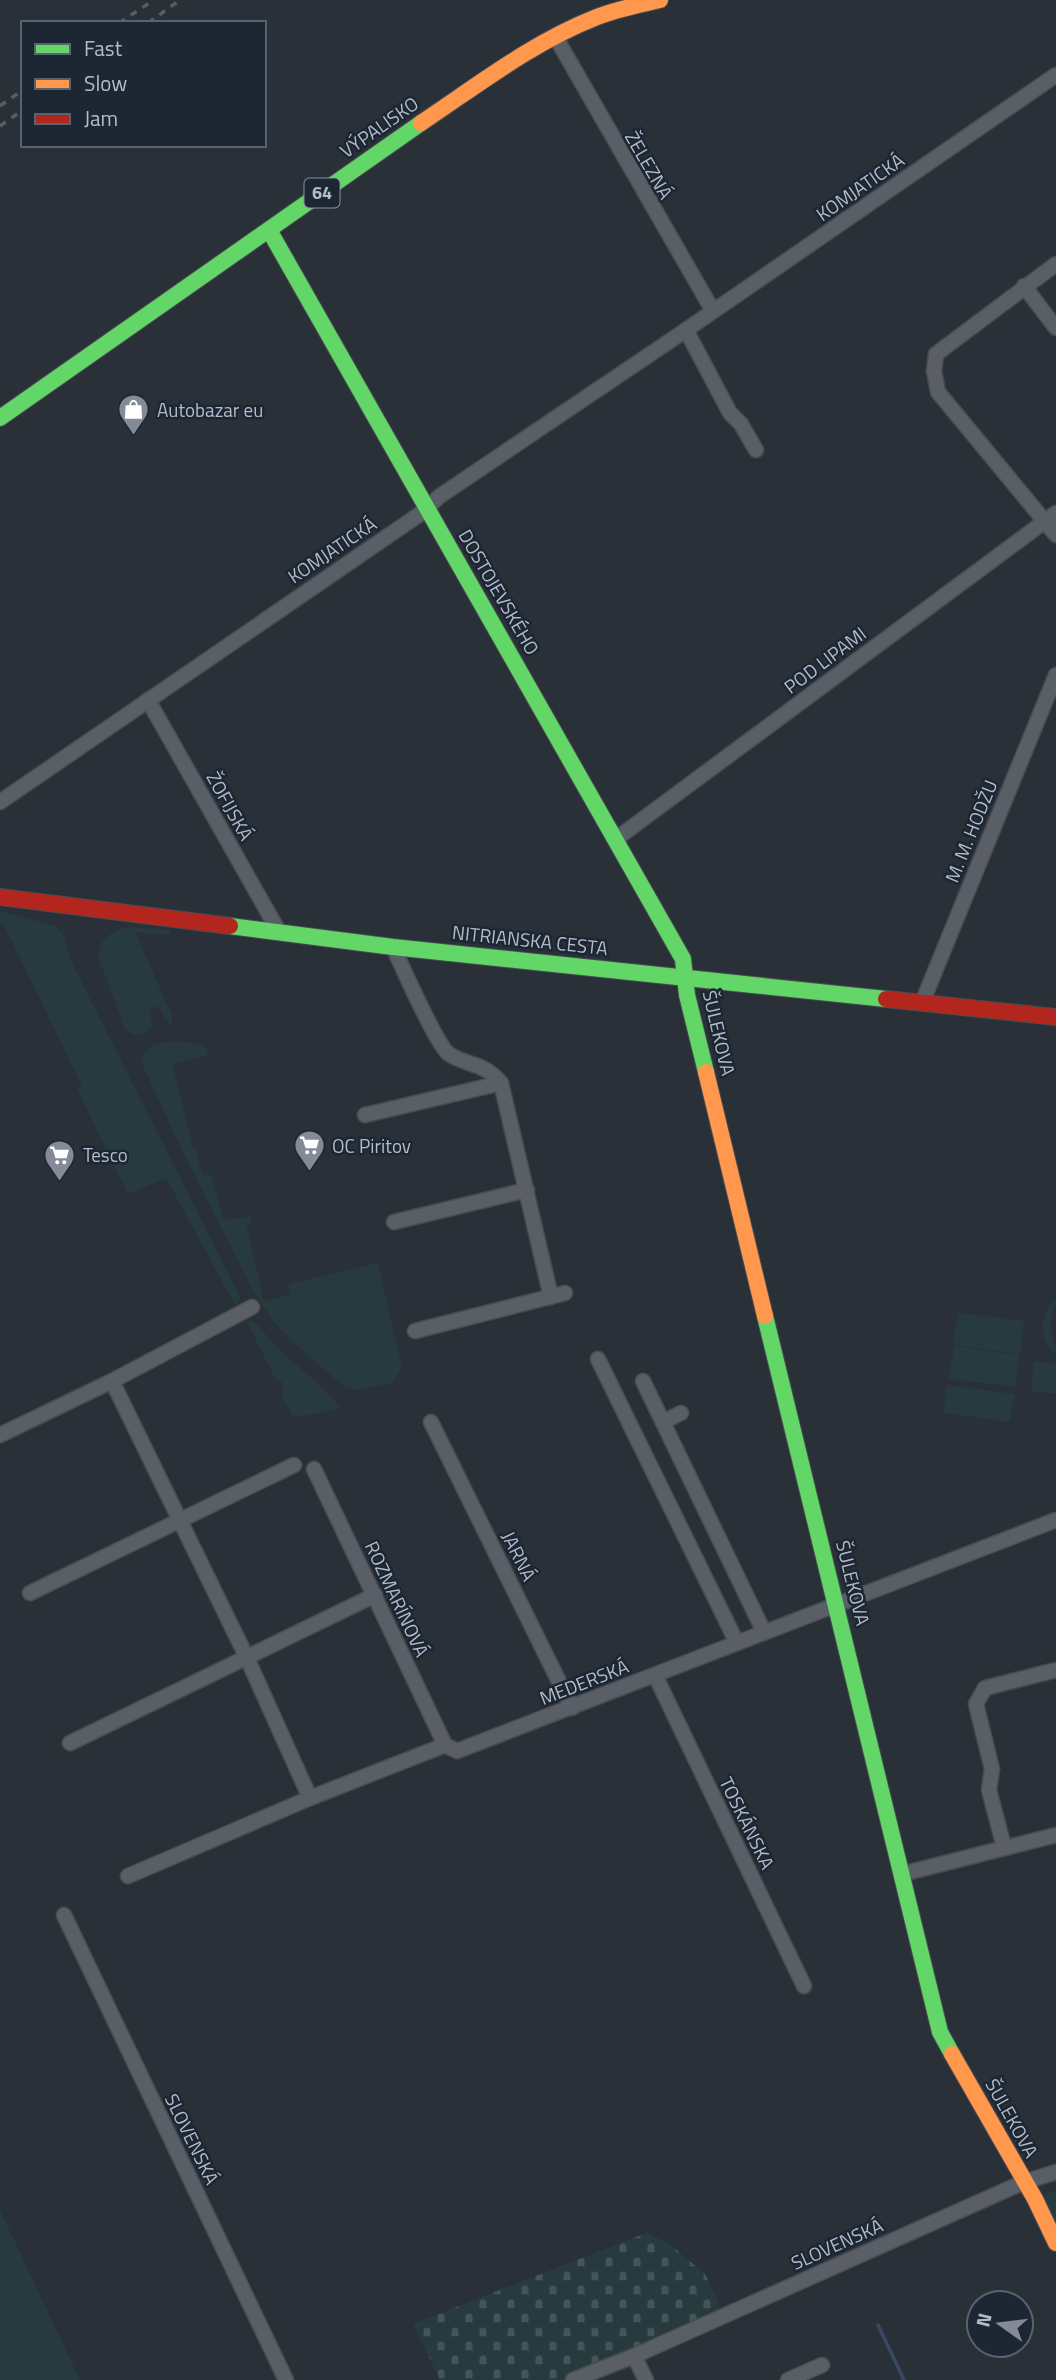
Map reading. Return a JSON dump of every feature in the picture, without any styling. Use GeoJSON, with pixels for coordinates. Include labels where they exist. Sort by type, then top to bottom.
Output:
{"type":"FeatureCollection","features":[{"type":"Feature","properties":{"kind":"street","name":"VÝPALISKO"},"geometry":{"type":"LineString","coordinates":[[0,418],[507,65],[555,36],[599,16],[660,0]]}},
{"type":"Feature","properties":{"kind":"street","name":"ŽELEZNÁ"},"geometry":{"type":"LineString","coordinates":[[555,36],[713,312]]}},
{"type":"Feature","properties":{"kind":"street","name":"KOMJATICKÁ"},"geometry":{"type":"LineString","coordinates":[[0,802],[428,508],[440,496],[713,312],[1056,75]]}},
{"type":"Feature","properties":{"kind":"street","name":"DOSTOJEVSKÉHO"},"geometry":{"type":"LineString","coordinates":[[269,230],[683,959],[685,977]]}},
{"type":"Feature","properties":{"kind":"street"},"geometry":{"type":"LineString","coordinates":[[1056,264],[936,354],[934,371],[938,392],[1051,517],[1056,535]]}},
{"type":"Feature","properties":{"kind":"street"},"geometry":{"type":"LineString","coordinates":[[1024,286],[1056,328]]}},
{"type":"Feature","properties":{"kind":"street"},"geometry":{"type":"LineString","coordinates":[[686,330],[730,413],[741,424],[756,450]]}},
{"type":"Feature","properties":{"kind":"street","name":"POD LIPAMI"},"geometry":{"type":"LineString","coordinates":[[616,839],[1051,517]]}},
{"type":"Feature","properties":{"kind":"street","name":"M. M. HODŽU"},"geometry":{"type":"LineString","coordinates":[[922,1003],[1056,675]]}},
{"type":"Feature","properties":{"kind":"street","name":"ŽOFIJSKÁ"},"geometry":{"type":"LineString","coordinates":[[148,700],[279,932]]}},
{"type":"Feature","properties":{"kind":"street","name":"NITRIANSKA CESTA"},"geometry":{"type":"LineString","coordinates":[[0,897],[393,947],[1056,1017]]}},
{"type":"Feature","properties":{"kind":"street"},"geometry":{"type":"LineString","coordinates":[[393,947],[447,1054],[492,1073],[501,1083],[527,1190],[558,1295],[415,1331]]}},
{"type":"Feature","properties":{"kind":"street","name":"ŠULEKOVA"},"geometry":{"type":"LineString","coordinates":[[685,977],[687,995],[940,2032],[1035,2199],[1056,2243]]}},
{"type":"Feature","properties":{"kind":"street"},"geometry":{"type":"LineString","coordinates":[[472,1063],[478,1075],[472,1090]]}},
{"type":"Feature","properties":{"kind":"street"},"geometry":{"type":"LineString","coordinates":[[365,1115],[501,1083]]}},
{"type":"Feature","properties":{"kind":"street"},"geometry":{"type":"LineString","coordinates":[[394,1222],[527,1190]]}},
{"type":"Feature","properties":{"kind":"street"},"geometry":{"type":"LineString","coordinates":[[0,1436],[252,1307]]}},
{"type":"Feature","properties":{"kind":"street"},"geometry":{"type":"LineString","coordinates":[[598,1359],[737,1643]]}},
{"type":"Feature","properties":{"kind":"street"},"geometry":{"type":"LineString","coordinates":[[112,1381],[247,1658],[310,1798]]}},
{"type":"Feature","properties":{"kind":"street"},"geometry":{"type":"LineString","coordinates":[[643,1381],[764,1632]]}},
{"type":"Feature","properties":{"kind":"street"},"geometry":{"type":"LineString","coordinates":[[663,1422],[681,1413]]}},
{"type":"Feature","properties":{"kind":"street","name":"JARNÁ"},"geometry":{"type":"LineString","coordinates":[[431,1422],[572,1708]]}},
{"type":"Feature","properties":{"kind":"street"},"geometry":{"type":"LineString","coordinates":[[30,1594],[294,1465]]}},
{"type":"Feature","properties":{"kind":"street","name":"ROZMARÍNOVÁ"},"geometry":{"type":"LineString","coordinates":[[314,1469],[445,1745]]}},
{"type":"Feature","properties":{"kind":"street","name":"MEDERSKÁ"},"geometry":{"type":"LineString","coordinates":[[128,1876],[310,1798],[445,1745],[457,1751],[1056,1520]]}},
{"type":"Feature","properties":{"kind":"street"},"geometry":{"type":"LineString","coordinates":[[70,1744],[375,1595]]}},
{"type":"Feature","properties":{"kind":"street"},"geometry":{"type":"LineString","coordinates":[[1004,1847],[989,1790],[992,1769],[976,1704],[985,1688],[1056,1670]]}},
{"type":"Feature","properties":{"kind":"street","name":"TOSKÁNSKA"},"geometry":{"type":"LineString","coordinates":[[655,1675],[804,1986]]}},
{"type":"Feature","properties":{"kind":"street"},"geometry":{"type":"LineString","coordinates":[[902,1874],[1056,1835]]}},
{"type":"Feature","properties":{"kind":"street","name":"SLOVENSKÁ"},"geometry":{"type":"LineString","coordinates":[[64,1915],[286,2380]]}},
{"type":"Feature","properties":{"kind":"street","name":"SLOVENSKÁ"},"geometry":{"type":"LineString","coordinates":[[573,2380],[634,2356],[1024,2182],[1056,2172]]}},
{"type":"Feature","properties":{"kind":"street"},"geometry":{"type":"LineString","coordinates":[[634,2356],[646,2380]]}},
{"type":"Feature","properties":{"kind":"street"},"geometry":{"type":"LineString","coordinates":[[788,2380],[822,2364]]}},
{"type":"Feature","properties":{"kind":"green space"},"geometry":{"type":"Polygon","coordinates":[[[0,911],[55,926],[65,937],[69,957],[240,1297],[236,1307],[166,1178],[128,1194],[77,1089],[82,1086],[4,925],[0,926],[0,911]]]}},
{"type":"Feature","properties":{"kind":"green space"},"geometry":{"type":"Polygon","coordinates":[[[131,927],[170,930],[170,935],[135,932],[173,1018],[171,1026],[158,1006],[149,1011],[153,1027],[138,1035],[124,1027],[99,956],[99,949],[106,938],[131,927]]]}},
{"type":"Feature","properties":{"kind":"green space"},"geometry":{"type":"Polygon","coordinates":[[[178,1041],[207,1048],[208,1053],[204,1056],[172,1064],[193,1148],[196,1148],[202,1175],[211,1174],[222,1216],[228,1220],[250,1216],[252,1222],[246,1224],[264,1301],[290,1295],[288,1284],[378,1263],[402,1368],[392,1383],[358,1390],[344,1387],[272,1320],[254,1292],[142,1064],[149,1048],[178,1041]]]}},
{"type":"Feature","properties":{"kind":"green space"},"geometry":{"type":"Polygon","coordinates":[[[1056,1298],[1051,1326],[1056,1354],[1046,1341],[1043,1326],[1046,1312],[1056,1298]]]}},
{"type":"Feature","properties":{"kind":"green space"},"geometry":{"type":"Polygon","coordinates":[[[958,1313],[1024,1321],[1020,1354],[953,1345],[958,1313]]]}},
{"type":"Feature","properties":{"kind":"green space"},"geometry":{"type":"Polygon","coordinates":[[[245,1318],[258,1326],[341,1408],[294,1418],[281,1395],[284,1387],[281,1381],[275,1378],[245,1318]]]}},
{"type":"Feature","properties":{"kind":"green space"},"geometry":{"type":"Polygon","coordinates":[[[954,1346],[1019,1355],[1015,1387],[949,1379],[954,1346]]]}},
{"type":"Feature","properties":{"kind":"green space"},"geometry":{"type":"Polygon","coordinates":[[[1034,1361],[1056,1364],[1056,1394],[1031,1391],[1034,1361]]]}},
{"type":"Feature","properties":{"kind":"green space"},"geometry":{"type":"Polygon","coordinates":[[[947,1385],[1014,1394],[1010,1422],[944,1413],[947,1385]]]}},
{"type":"Feature","properties":{"kind":"green space"},"geometry":{"type":"Polygon","coordinates":[[[1056,2190],[1056,2233],[1044,2200],[1045,2194],[1056,2190]]]}},
{"type":"Feature","properties":{"kind":"green space"},"geometry":{"type":"Polygon","coordinates":[[[0,2210],[80,2380],[0,2380],[0,2210]]]}},
{"type":"Feature","properties":{"kind":"green space"},"geometry":{"type":"Polygon","coordinates":[[[646,2233],[668,2243],[705,2274],[723,2311],[564,2380],[440,2380],[413,2324],[646,2233]]]}},
{"type":"Feature","properties":{"kind":"waterway"},"geometry":{"type":"LineString","coordinates":[[878,2325],[904,2380]]}},
{"type":"Feature","properties":{"kind":"railway"},"geometry":{"type":"LineString","coordinates":[[122,21],[154,0]]}},
{"type":"Feature","properties":{"kind":"railway"},"geometry":{"type":"LineString","coordinates":[[151,21],[180,0]]}},
{"type":"Feature","properties":{"kind":"railway"},"geometry":{"type":"LineString","coordinates":[[0,106],[21,91]]}},
{"type":"Feature","properties":{"kind":"railway"},"geometry":{"type":"LineString","coordinates":[[0,126],[21,111]]}},
{"type":"Feature","properties":{"kind":"traffic: fast"},"geometry":{"type":"LineString","coordinates":[[0,418],[421,123]]}},
{"type":"Feature","properties":{"kind":"traffic: fast"},"geometry":{"type":"LineString","coordinates":[[269,230],[683,959],[687,995],[706,1072]]}},
{"type":"Feature","properties":{"kind":"traffic: fast"},"geometry":{"type":"LineString","coordinates":[[230,926],[393,947],[886,999]]}},
{"type":"Feature","properties":{"kind":"traffic: fast"},"geometry":{"type":"LineString","coordinates":[[765,1316],[940,2032],[952,2054]]}},
{"type":"Feature","properties":{"kind":"traffic: slow"},"geometry":{"type":"LineString","coordinates":[[421,123],[506,65],[573,27],[605,14],[660,0]]}},
{"type":"Feature","properties":{"kind":"traffic: slow"},"geometry":{"type":"LineString","coordinates":[[706,1072],[765,1316]]}},
{"type":"Feature","properties":{"kind":"traffic: slow"},"geometry":{"type":"LineString","coordinates":[[952,2054],[1035,2199],[1056,2243]]}},
{"type":"Feature","properties":{"kind":"traffic: jam"},"geometry":{"type":"LineString","coordinates":[[0,897],[230,926]]}},
{"type":"Feature","properties":{"kind":"traffic: jam"},"geometry":{"type":"LineString","coordinates":[[886,999],[1056,1017]]}},
{"type":"Feature","properties":{"kind":"place","name":"Autobazar eu"},"geometry":{"type":"Point","coordinates":[134,437]}},
{"type":"Feature","properties":{"kind":"place","name":"OC Piritov"},"geometry":{"type":"Point","coordinates":[309,1173]}},
{"type":"Feature","properties":{"kind":"place","name":"Tesco"},"geometry":{"type":"Point","coordinates":[60,1182]}}]}
